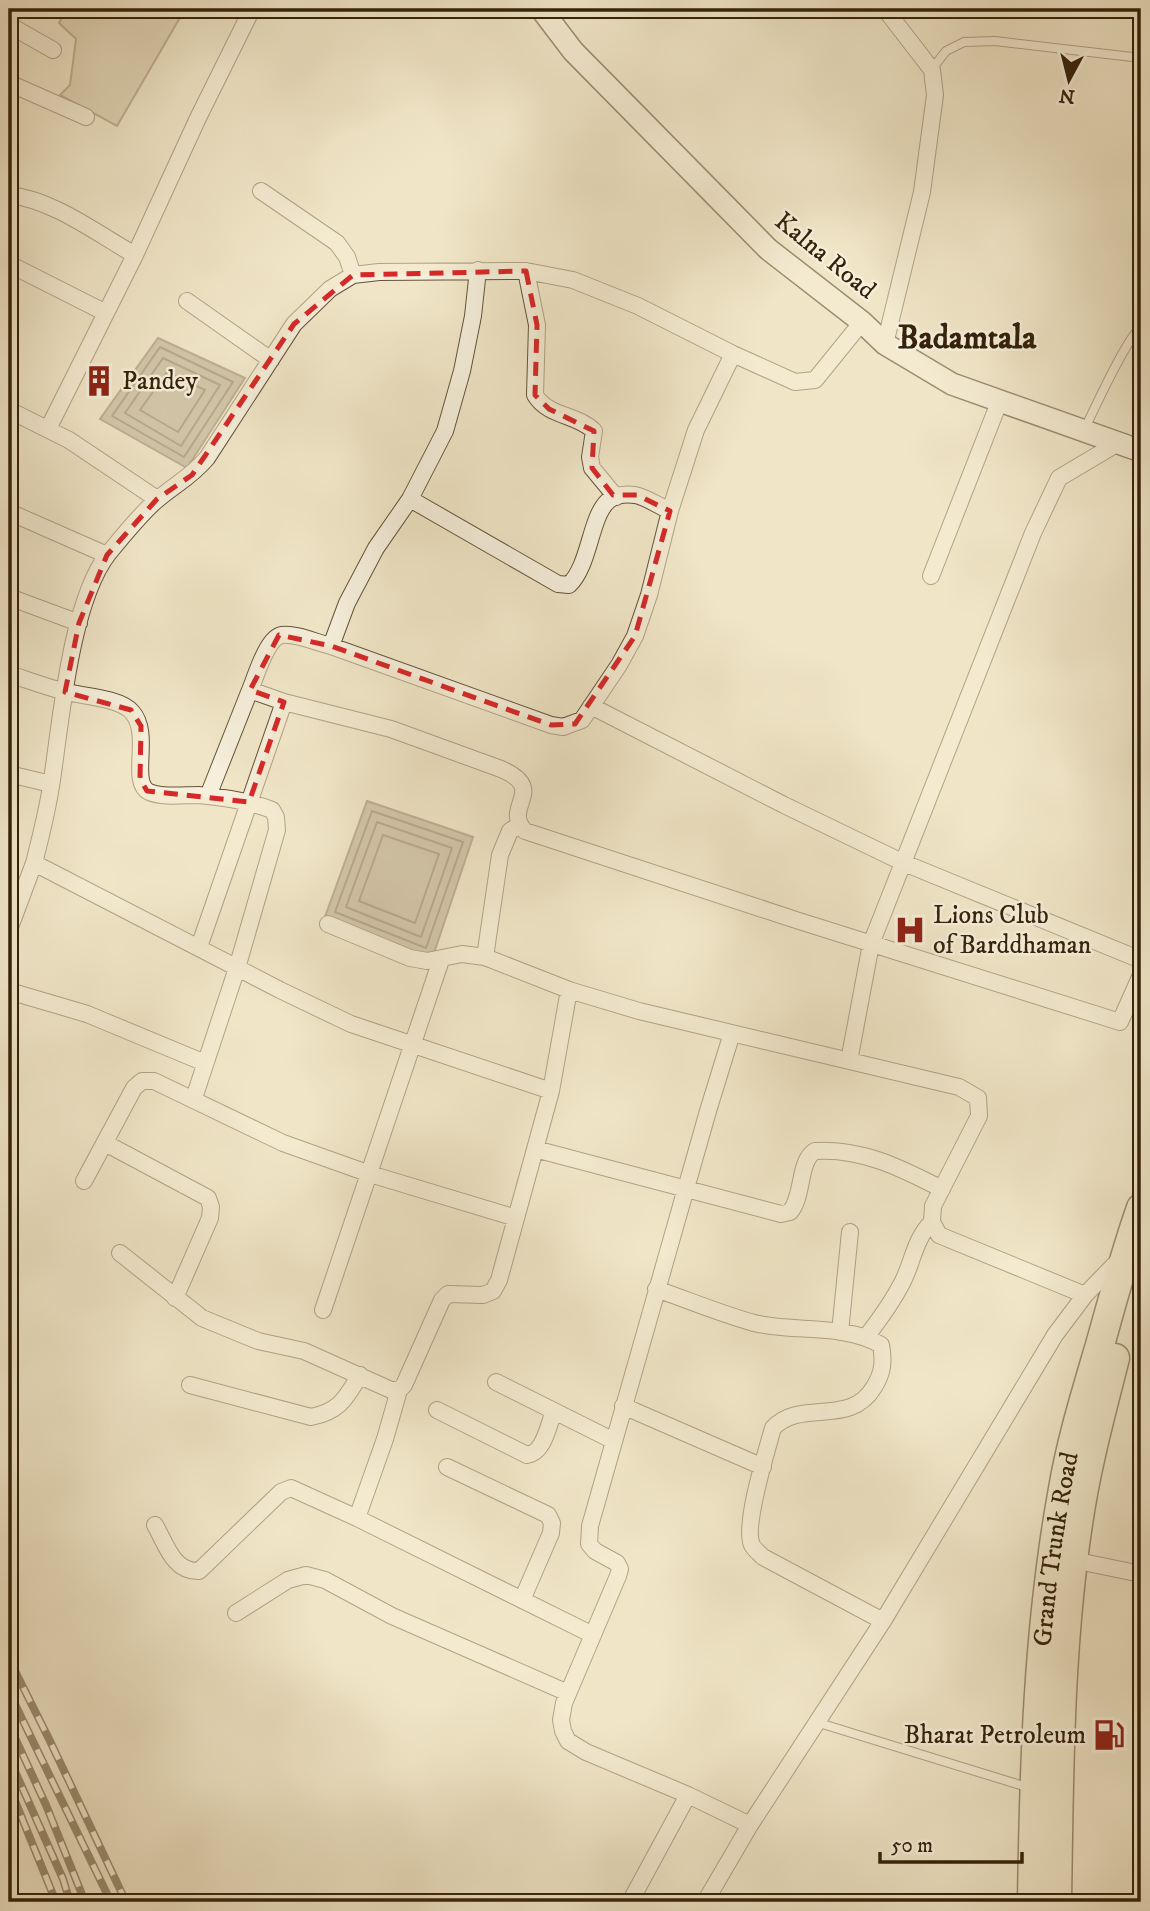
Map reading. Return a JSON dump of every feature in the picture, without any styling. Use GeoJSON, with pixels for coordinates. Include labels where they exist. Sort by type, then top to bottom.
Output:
{"type":"FeatureCollection","features":[{"type":"Feature","properties":{"kind":"highway","name":"Grand Trunk Road"},"geometry":{"type":"LineString","coordinates":[[1057,1902],[1061,1705],[1073,1560],[1097,1427],[1136,1252],[1141,1208]]}},
{"type":"Feature","properties":{"kind":"highway","name":"Grand Trunk Road"},"geometry":{"type":"LineString","coordinates":[[1032,1902],[1033,1789],[1045,1618],[1063,1489],[1073,1441],[1136,1252]]}},
{"type":"Feature","properties":{"kind":"street"},"geometry":{"type":"LineString","coordinates":[[48,429],[135,255],[251,9]]}},
{"type":"Feature","properties":{"kind":"street","name":"Kalna Road"},"geometry":{"type":"LineString","coordinates":[[541,9],[583,61],[768,249],[862,322],[885,344],[952,384],[1141,451]]}},
{"type":"Feature","properties":{"kind":"street"},"geometry":{"type":"LineString","coordinates":[[885,9],[932,70],[935,95],[922,192],[885,344]]}},
{"type":"Feature","properties":{"kind":"street"},"geometry":{"type":"LineString","coordinates":[[9,25],[53,50]]}},
{"type":"Feature","properties":{"kind":"street"},"geometry":{"type":"LineString","coordinates":[[9,83],[86,117]]}},
{"type":"Feature","properties":{"kind":"street"},"geometry":{"type":"LineString","coordinates":[[261,191],[337,243],[346,257],[352,275]]}},
{"type":"Feature","properties":{"kind":"street"},"geometry":{"type":"LineString","coordinates":[[9,195],[27,197],[48,205],[135,255]]}},
{"type":"Feature","properties":{"kind":"street"},"geometry":{"type":"LineString","coordinates":[[9,264],[106,313]]}},
{"type":"Feature","properties":{"kind":"street"},"geometry":{"type":"LineString","coordinates":[[9,930],[34,863],[79,623],[92,583],[107,555],[157,499],[192,475],[207,458],[295,324],[330,289],[352,275],[478,270],[526,271],[573,280],[638,306],[795,382],[815,380],[862,322]]}},
{"type":"Feature","properties":{"kind":"street"},"geometry":{"type":"LineString","coordinates":[[331,646],[347,603],[376,548],[410,499],[445,431],[470,330],[478,270]]}},
{"type":"Feature","properties":{"kind":"street"},"geometry":{"type":"LineString","coordinates":[[526,271],[537,325],[535,395],[540,404],[589,426],[594,431],[590,457],[592,468],[616,498]]}},
{"type":"Feature","properties":{"kind":"street"},"geometry":{"type":"LineString","coordinates":[[187,301],[271,360]]}},
{"type":"Feature","properties":{"kind":"street"},"geometry":{"type":"LineString","coordinates":[[208,796],[271,641],[279,635],[331,646],[551,725],[563,727],[582,720],[635,636],[696,430],[733,354]]}},
{"type":"Feature","properties":{"kind":"street"},"geometry":{"type":"LineString","coordinates":[[931,576],[1000,400]]}},
{"type":"Feature","properties":{"kind":"street"},"geometry":{"type":"LineString","coordinates":[[9,410],[96,457],[157,499]]}},
{"type":"Feature","properties":{"kind":"street"},"geometry":{"type":"LineString","coordinates":[[849,1061],[871,944],[993,631],[1059,478],[1118,443]]}},
{"type":"Feature","properties":{"kind":"street"},"geometry":{"type":"LineString","coordinates":[[410,499],[558,584],[569,585],[577,577],[608,501],[621,495],[637,495],[670,511]]}},
{"type":"Feature","properties":{"kind":"street"},"geometry":{"type":"LineString","coordinates":[[9,512],[107,555]]}},
{"type":"Feature","properties":{"kind":"street"},"geometry":{"type":"LineString","coordinates":[[9,597],[79,623]]}},
{"type":"Feature","properties":{"kind":"street"},"geometry":{"type":"LineString","coordinates":[[9,674],[65,692],[114,702],[131,710],[141,726],[140,779],[147,791],[249,802],[272,810],[276,817],[277,830],[237,968],[194,1098]]}},
{"type":"Feature","properties":{"kind":"street"},"geometry":{"type":"LineString","coordinates":[[250,690],[284,702],[391,729],[516,775],[523,785],[524,793],[517,815],[519,825],[534,835],[871,944],[1121,1022],[1141,975]]}},
{"type":"Feature","properties":{"kind":"street"},"geometry":{"type":"LineString","coordinates":[[199,947],[284,702]]}},
{"type":"Feature","properties":{"kind":"street"},"geometry":{"type":"LineString","coordinates":[[591,706],[904,863],[1141,960]]}},
{"type":"Feature","properties":{"kind":"street"},"geometry":{"type":"LineString","coordinates":[[9,774],[51,783]]}},
{"type":"Feature","properties":{"kind":"street"},"geometry":{"type":"LineString","coordinates":[[485,957],[500,855],[504,840],[510,831],[519,825]]}},
{"type":"Feature","properties":{"kind":"street"},"geometry":{"type":"LineString","coordinates":[[34,863],[351,1024],[551,1091]]}},
{"type":"Feature","properties":{"kind":"street"},"geometry":{"type":"LineString","coordinates":[[328,924],[410,958],[441,960],[462,954],[485,957],[569,990],[639,1012],[960,1087],[978,1098],[979,1116],[933,1206],[932,1222],[939,1234],[1085,1296]]}},
{"type":"Feature","properties":{"kind":"street"},"geometry":{"type":"LineString","coordinates":[[323,1310],[441,960]]}},
{"type":"Feature","properties":{"kind":"street"},"geometry":{"type":"LineString","coordinates":[[356,1518],[385,1439],[399,1390],[404,1385],[442,1300],[448,1294],[483,1294],[493,1291],[499,1280],[551,1091],[569,990]]}},
{"type":"Feature","properties":{"kind":"street"},"geometry":{"type":"LineString","coordinates":[[9,991],[88,1014],[205,1063]]}},
{"type":"Feature","properties":{"kind":"street"},"geometry":{"type":"LineString","coordinates":[[732,1033],[656,1289],[588,1537],[589,1544],[595,1551],[617,1563],[620,1569],[568,1693],[561,1720],[562,1731],[568,1741],[586,1752],[688,1795],[750,1825]]}},
{"type":"Feature","properties":{"kind":"street"},"geometry":{"type":"LineString","coordinates":[[84,1181],[134,1088],[142,1081],[154,1081],[283,1143],[370,1174],[516,1218]]}},
{"type":"Feature","properties":{"kind":"street"},"geometry":{"type":"LineString","coordinates":[[105,1143],[208,1198],[210,1218],[175,1298]]}},
{"type":"Feature","properties":{"kind":"street"},"geometry":{"type":"LineString","coordinates":[[535,1149],[781,1214],[790,1212],[795,1206],[810,1154],[815,1151],[857,1154],[888,1162],[942,1189]]}},
{"type":"Feature","properties":{"kind":"street"},"geometry":{"type":"LineString","coordinates":[[866,1337],[882,1318],[902,1283],[923,1231],[932,1222]]}},
{"type":"Feature","properties":{"kind":"street"},"geometry":{"type":"LineString","coordinates":[[840,1332],[850,1231]]}},
{"type":"Feature","properties":{"kind":"street"},"geometry":{"type":"LineString","coordinates":[[705,1902],[750,1825],[883,1620],[1055,1335],[1085,1296],[1136,1252]]}},
{"type":"Feature","properties":{"kind":"street"},"geometry":{"type":"LineString","coordinates":[[120,1254],[202,1318],[258,1341],[304,1351],[391,1391],[399,1390]]}},
{"type":"Feature","properties":{"kind":"street"},"geometry":{"type":"LineString","coordinates":[[656,1289],[753,1322],[786,1329],[840,1332],[866,1337],[881,1345],[884,1362],[880,1378],[870,1393],[857,1405],[832,1412],[794,1414],[782,1419],[773,1428],[750,1520],[749,1536],[752,1546],[763,1557],[883,1620]]}},
{"type":"Feature","properties":{"kind":"street"},"geometry":{"type":"LineString","coordinates":[[190,1385],[311,1417],[327,1413],[342,1404],[360,1375]]}},
{"type":"Feature","properties":{"kind":"street"},"geometry":{"type":"LineString","coordinates":[[496,1382],[614,1441]]}},
{"type":"Feature","properties":{"kind":"street"},"geometry":{"type":"LineString","coordinates":[[623,1406],[763,1467]]}},
{"type":"Feature","properties":{"kind":"street"},"geometry":{"type":"LineString","coordinates":[[438,1410],[527,1455],[534,1454],[539,1449],[554,1411]]}},
{"type":"Feature","properties":{"kind":"street"},"geometry":{"type":"LineString","coordinates":[[447,1467],[548,1515],[552,1523],[551,1533],[522,1600]]}},
{"type":"Feature","properties":{"kind":"street"},"geometry":{"type":"LineString","coordinates":[[155,1525],[176,1563],[191,1571],[199,1571],[281,1492],[291,1488],[593,1635]]}},
{"type":"Feature","properties":{"kind":"street"},"geometry":{"type":"LineString","coordinates":[[1073,1560],[1141,1574]]}},
{"type":"Feature","properties":{"kind":"street"},"geometry":{"type":"LineString","coordinates":[[236,1613],[288,1580],[306,1575],[325,1580],[403,1621],[568,1693]]}},
{"type":"Feature","properties":{"kind":"street"},"geometry":{"type":"LineString","coordinates":[[630,1902],[688,1795]]}},
{"type":"Feature","properties":{"kind":"lane"},"geometry":{"type":"LineString","coordinates":[[932,70],[946,51],[964,42],[995,41],[1141,58]]}},
{"type":"Feature","properties":{"kind":"lane"},"geometry":{"type":"LineString","coordinates":[[1084,430],[1126,348],[1141,327]]}},
{"type":"Feature","properties":{"kind":"lane"},"geometry":{"type":"LineString","coordinates":[[816,1722],[1033,1789]]}},
{"type":"Feature","properties":{"kind":"highlighted area"},"geometry":{"type":"Polygon","coordinates":[[[526,271],[537,325],[535,395],[549,409],[594,431],[592,468],[613,495],[637,495],[670,511],[635,636],[575,724],[551,725],[331,646],[279,635],[250,690],[284,702],[249,802],[147,791],[140,779],[141,726],[131,710],[65,692],[79,623],[107,555],[157,499],[192,475],[294,324],[353,275],[526,271]]]}},
{"type":"Feature","properties":{"kind":"shaded area"},"geometry":{"type":"Polygon","coordinates":[[[66,9],[185,9],[117,126],[60,95],[70,85],[76,39],[59,23],[66,9]]]}},
{"type":"Feature","properties":{"kind":"water"},"geometry":{"type":"Polygon","coordinates":[[[158,338],[245,378],[187,468],[100,419],[158,338]]]}},
{"type":"Feature","properties":{"kind":"water"},"geometry":{"type":"Polygon","coordinates":[[[367,801],[473,837],[432,959],[325,917],[367,801]]]}},
{"type":"Feature","properties":{"kind":"railway"},"geometry":{"type":"LineString","coordinates":[[9,1659],[126,1902]]}},
{"type":"Feature","properties":{"kind":"railway"},"geometry":{"type":"LineString","coordinates":[[9,1692],[111,1902]]}},
{"type":"Feature","properties":{"kind":"railway"},"geometry":{"type":"LineString","coordinates":[[9,1725],[46,1805],[85,1902]]}},
{"type":"Feature","properties":{"kind":"railway"},"geometry":{"type":"LineString","coordinates":[[9,1758],[63,1879],[70,1902]]}},
{"type":"Feature","properties":{"kind":"railway"},"geometry":{"type":"LineString","coordinates":[[9,1786],[56,1902]]}},
{"type":"Feature","properties":{"kind":"place","name":"Pandey"},"geometry":{"type":"Point","coordinates":[99,381]}},
{"type":"Feature","properties":{"kind":"place","name":"Lions Club of Barddhaman"},"geometry":{"type":"Point","coordinates":[910,930]}},
{"type":"Feature","properties":{"kind":"place","name":"Bharat Petroleum"},"geometry":{"type":"Point","coordinates":[1109,1735]}},
{"type":"Feature","properties":{"kind":"district","name":"Badamtala"},"geometry":{"type":"Point","coordinates":[967,338]}}]}
